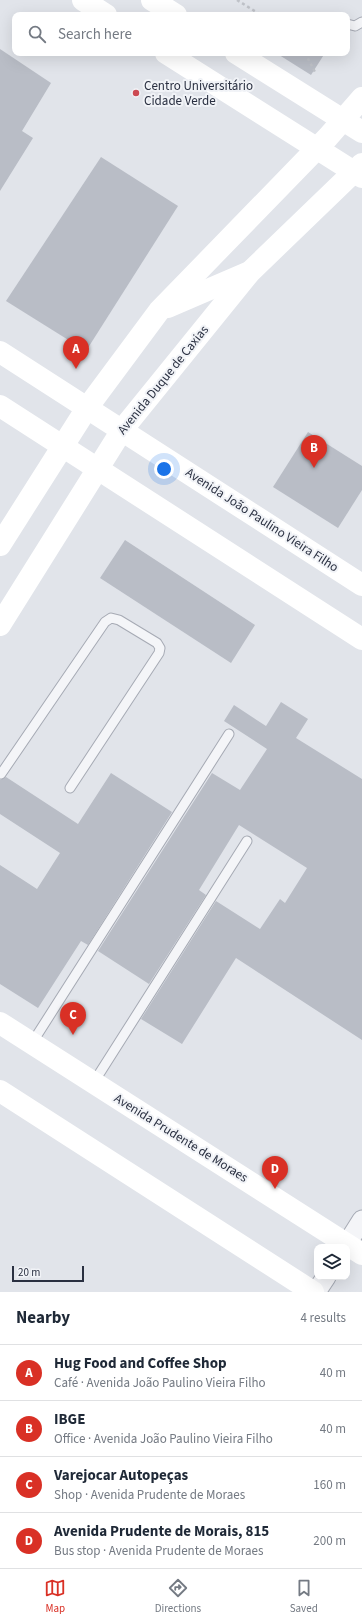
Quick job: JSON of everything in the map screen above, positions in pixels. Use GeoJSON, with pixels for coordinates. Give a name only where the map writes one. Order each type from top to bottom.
{"type":"FeatureCollection","features":[{"type":"Feature","properties":{"kind":"main road"},"geometry":{"type":"LineString","coordinates":[[83,0],[101,12]]}},
{"type":"Feature","properties":{"kind":"main road"},"geometry":{"type":"LineString","coordinates":[[152,0],[171,12]]}},
{"type":"Feature","properties":{"kind":"main road"},"geometry":{"type":"LineString","coordinates":[[171,56],[316,148],[359,171]]}},
{"type":"Feature","properties":{"kind":"main road"},"geometry":{"type":"LineString","coordinates":[[241,56],[362,132]]}},
{"type":"Feature","properties":{"kind":"main road"},"geometry":{"type":"LineString","coordinates":[[0,545],[87,408],[159,311],[344,120],[362,98]]}},
{"type":"Feature","properties":{"kind":"main road","name":"Avenida Duque de Caxias"},"geometry":{"type":"LineString","coordinates":[[0,625],[122,430],[250,272],[359,171]]}},
{"type":"Feature","properties":{"kind":"main road"},"geometry":{"type":"LineString","coordinates":[[159,311],[250,272]]}},
{"type":"Feature","properties":{"kind":"main road","name":"Avenida João Paulino Vieira Filho"},"geometry":{"type":"LineString","coordinates":[[0,352],[362,585]]}},
{"type":"Feature","properties":{"kind":"main road"},"geometry":{"type":"LineString","coordinates":[[0,406],[362,639]]}},
{"type":"Feature","properties":{"kind":"main road","name":"Avenida Prudente de Moraes"},"geometry":{"type":"LineString","coordinates":[[0,1023],[94,1082],[351,1249]]}},
{"type":"Feature","properties":{"kind":"main road"},"geometry":{"type":"LineString","coordinates":[[0,1091],[315,1292]]}},
{"type":"Feature","properties":{"kind":"street"},"geometry":{"type":"LineString","coordinates":[[351,1249],[362,1220]]}},
{"type":"Feature","properties":{"kind":"street"},"geometry":{"type":"LineString","coordinates":[[315,1292],[324,1280]]}},
{"type":"Feature","properties":{"kind":"lane"},"geometry":{"type":"LineString","coordinates":[[350,25],[355,26],[362,22]]}},
{"type":"Feature","properties":{"kind":"lane"},"geometry":{"type":"LineString","coordinates":[[1,774],[106,622],[111,618],[119,620],[157,643],[160,648],[159,653],[70,788]]}},
{"type":"Feature","properties":{"kind":"lane"},"geometry":{"type":"LineString","coordinates":[[32,1043],[229,734]]}},
{"type":"Feature","properties":{"kind":"lane"},"geometry":{"type":"LineString","coordinates":[[94,1082],[247,841]]}},
{"type":"Feature","properties":{"kind":"path"},"geometry":{"type":"LineString","coordinates":[[237,0],[256,12]]}},
{"type":"Feature","properties":{"kind":"building"},"geometry":{"type":"Polygon","coordinates":[[[0,49],[51,83],[22,131],[33,138],[0,191],[0,49]]]}},
{"type":"Feature","properties":{"kind":"building"},"geometry":{"type":"Polygon","coordinates":[[[281,56],[323,56],[311,75],[281,56]]]}},
{"type":"Feature","properties":{"kind":"building"},"geometry":{"type":"Polygon","coordinates":[[[101,157],[178,206],[86,351],[6,301],[101,157]]]}},
{"type":"Feature","properties":{"kind":"building"},"geometry":{"type":"Polygon","coordinates":[[[308,432],[362,466],[362,490],[338,528],[273,487],[308,432]]]}},
{"type":"Feature","properties":{"kind":"building"},"geometry":{"type":"Polygon","coordinates":[[[125,540],[255,625],[231,663],[100,578],[125,540]]]}},
{"type":"Feature","properties":{"kind":"building"},"geometry":{"type":"Polygon","coordinates":[[[281,702],[308,719],[296,738],[362,779],[362,1040],[236,958],[182,1044],[141,1019],[216,901],[260,929],[280,899],[285,903],[307,868],[239,825],[199,890],[206,895],[149,984],[98,951],[212,773],[240,790],[267,749],[224,721],[234,705],[266,726],[281,702]]]}},
{"type":"Feature","properties":{"kind":"building"},"geometry":{"type":"Polygon","coordinates":[[[111,773],[172,812],[88,945],[81,941],[38,1008],[0,984],[0,865],[37,889],[60,853],[0,814],[0,780],[6,777],[78,824],[111,773]]]}},
{"type":"Feature","properties":{"kind":"place","name":"Centro Universitário Cidade Verde"},"geometry":{"type":"Point","coordinates":[136,93]}},
{"type":"Feature","properties":{"kind":"place","name":"Hug Food and Coffee Shop"},"geometry":{"type":"Point","coordinates":[76,369]}},
{"type":"Feature","properties":{"kind":"place","name":"IBGE"},"geometry":{"type":"Point","coordinates":[314,468]}},
{"type":"Feature","properties":{"kind":"place","name":"Varejocar Autopeças"},"geometry":{"type":"Point","coordinates":[73,1035]}},
{"type":"Feature","properties":{"kind":"place","name":"Avenida Prudente de Morais, 815"},"geometry":{"type":"Point","coordinates":[275,1189]}}]}
